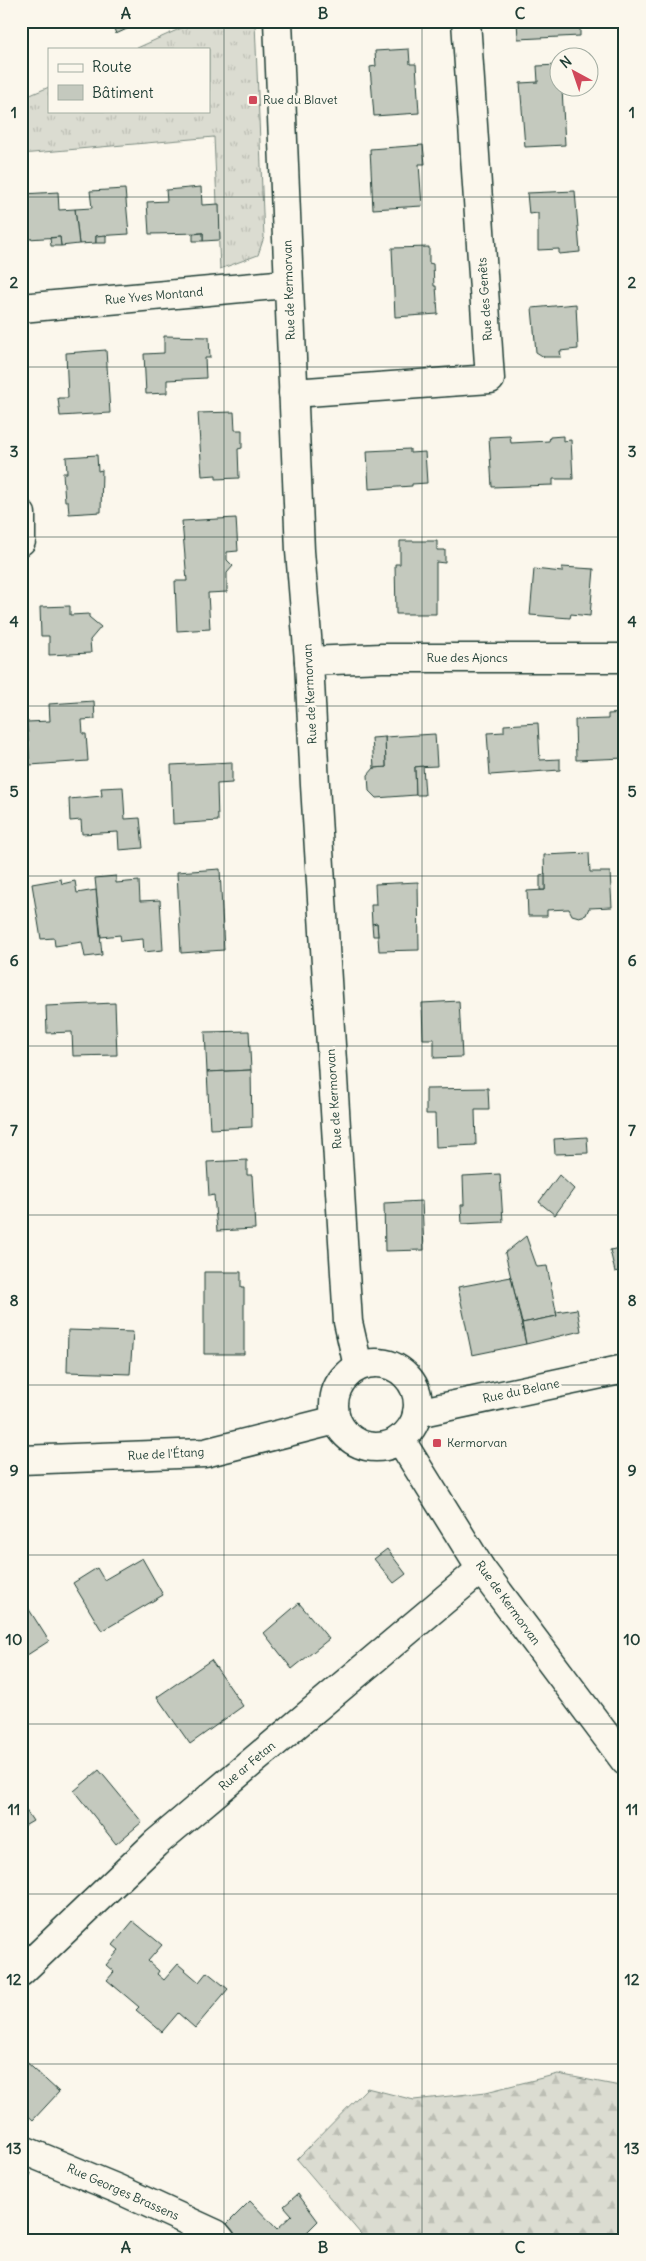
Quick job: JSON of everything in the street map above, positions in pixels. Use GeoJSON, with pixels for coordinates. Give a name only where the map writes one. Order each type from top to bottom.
{"type":"FeatureCollection","features":[{"type":"Feature","properties":{"kind":"street","name":"Rue de Kermorvan"},"geometry":{"type":"LineString","coordinates":[[278,21],[300,551],[310,661],[315,785],[348,1322],[358,1366]]}},
{"type":"Feature","properties":{"kind":"street","name":"Rue des Genêts"},"geometry":{"type":"LineString","coordinates":[[293,393],[490,379],[466,21]]}},
{"type":"Feature","properties":{"kind":"street","name":"Rue Yves Montand"},"geometry":{"type":"LineString","coordinates":[[21,308],[288,284]]}},
{"type":"Feature","properties":{"kind":"street"},"geometry":{"type":"LineString","coordinates":[[21,514],[21,541]]}},
{"type":"Feature","properties":{"kind":"street","name":"Rue des Ajoncs"},"geometry":{"type":"LineString","coordinates":[[310,661],[382,658],[625,658]]}},
{"type":"Feature","properties":{"kind":"street"},"geometry":{"type":"LineString","coordinates":[[384,1363],[396,1368],[406,1376],[414,1387],[417,1413],[411,1428],[400,1439],[386,1446],[371,1446],[356,1442],[344,1433],[336,1420],[334,1405],[336,1389],[346,1375],[358,1366],[384,1363]]}},
{"type":"Feature","properties":{"kind":"street","name":"Rue du Belane"},"geometry":{"type":"LineString","coordinates":[[417,1413],[625,1369]]}},
{"type":"Feature","properties":{"kind":"street","name":"Rue de l'Étang"},"geometry":{"type":"LineString","coordinates":[[21,1460],[205,1453],[336,1420]]}},
{"type":"Feature","properties":{"kind":"street","name":"Rue de Kermorvan"},"geometry":{"type":"LineString","coordinates":[[400,1439],[481,1569],[625,1761]]}},
{"type":"Feature","properties":{"kind":"street","name":"Rue ar Fetan"},"geometry":{"type":"LineString","coordinates":[[21,1972],[156,1843],[481,1569]]}},
{"type":"Feature","properties":{"kind":"street","name":"Rue Georges Brassens"},"geometry":{"type":"LineString","coordinates":[[21,2149],[118,2189],[216,2234],[221,2240]]}},
{"type":"Feature","properties":{"kind":"green space"},"geometry":{"type":"Polygon","coordinates":[[[197,21],[255,23],[264,237],[258,255],[220,269],[214,137],[21,154],[21,99],[48,87],[48,112],[210,112],[210,48],[137,48],[197,21]]]}},
{"type":"Feature","properties":{"kind":"green space"},"geometry":{"type":"Polygon","coordinates":[[[558,2074],[625,2087],[625,2240],[366,2240],[297,2159],[367,2088],[414,2100],[486,2092],[558,2074]]]}},
{"type":"Feature","properties":{"kind":"building"},"geometry":{"type":"Polygon","coordinates":[[[111,21],[144,21],[116,34],[111,21]]]}},
{"type":"Feature","properties":{"kind":"building"},"geometry":{"type":"Polygon","coordinates":[[[517,21],[580,21],[580,36],[518,39],[517,21]]]}},
{"type":"Feature","properties":{"kind":"building"},"geometry":{"type":"Polygon","coordinates":[[[409,49],[410,64],[416,64],[419,113],[374,116],[370,67],[376,66],[375,51],[409,49]]]}},
{"type":"Feature","properties":{"kind":"building"},"geometry":{"type":"Polygon","coordinates":[[[548,65],[548,98],[563,98],[565,145],[525,147],[520,83],[538,82],[537,66],[548,65]]]}},
{"type":"Feature","properties":{"kind":"building"},"geometry":{"type":"Polygon","coordinates":[[[423,145],[425,164],[419,164],[422,206],[373,209],[370,149],[423,145]]]}},
{"type":"Feature","properties":{"kind":"building"},"geometry":{"type":"Polygon","coordinates":[[[201,187],[202,205],[219,204],[220,240],[203,241],[203,233],[149,234],[147,202],[167,201],[166,190],[201,187]]]}},
{"type":"Feature","properties":{"kind":"building"},"geometry":{"type":"Polygon","coordinates":[[[125,189],[129,234],[96,236],[96,243],[79,244],[75,209],[92,208],[90,191],[125,189]]]}},
{"type":"Feature","properties":{"kind":"building"},"geometry":{"type":"Polygon","coordinates":[[[575,191],[580,252],[559,254],[559,249],[538,250],[538,213],[529,214],[527,193],[575,191]]]}},
{"type":"Feature","properties":{"kind":"building"},"geometry":{"type":"Polygon","coordinates":[[[58,192],[59,210],[75,209],[79,244],[61,246],[60,237],[28,239],[23,194],[58,192]]]}},
{"type":"Feature","properties":{"kind":"building"},"geometry":{"type":"Polygon","coordinates":[[[203,233],[203,241],[193,241],[193,234],[203,233]]]}},
{"type":"Feature","properties":{"kind":"building"},"geometry":{"type":"Polygon","coordinates":[[[106,235],[106,243],[96,243],[96,236],[106,235]]]}},
{"type":"Feature","properties":{"kind":"building"},"geometry":{"type":"Polygon","coordinates":[[[60,237],[61,246],[51,246],[50,238],[60,237]]]}},
{"type":"Feature","properties":{"kind":"building"},"geometry":{"type":"Polygon","coordinates":[[[429,247],[429,263],[433,264],[438,314],[395,317],[392,248],[429,247]]]}},
{"type":"Feature","properties":{"kind":"building"},"geometry":{"type":"Polygon","coordinates":[[[576,304],[578,349],[560,351],[561,357],[544,357],[536,352],[532,308],[576,304]]]}},
{"type":"Feature","properties":{"kind":"building"},"geometry":{"type":"Polygon","coordinates":[[[164,336],[209,337],[210,358],[205,358],[206,378],[167,380],[167,393],[146,394],[144,354],[164,353],[164,336]]]}},
{"type":"Feature","properties":{"kind":"building"},"geometry":{"type":"Polygon","coordinates":[[[106,350],[110,413],[60,416],[58,398],[68,398],[66,353],[106,350]]]}},
{"type":"Feature","properties":{"kind":"building"},"geometry":{"type":"Polygon","coordinates":[[[234,412],[235,430],[242,430],[242,448],[238,449],[239,478],[216,479],[216,475],[202,476],[198,413],[234,412]]]}},
{"type":"Feature","properties":{"kind":"building"},"geometry":{"type":"Polygon","coordinates":[[[510,436],[511,443],[549,441],[550,437],[563,436],[563,441],[571,440],[573,479],[553,479],[553,485],[492,487],[489,437],[510,436]]]}},
{"type":"Feature","properties":{"kind":"building"},"geometry":{"type":"Polygon","coordinates":[[[410,449],[410,453],[425,452],[427,483],[369,489],[367,451],[410,449]]]}},
{"type":"Feature","properties":{"kind":"building"},"geometry":{"type":"Polygon","coordinates":[[[97,455],[98,471],[102,470],[101,512],[69,514],[68,501],[65,501],[63,473],[67,473],[66,457],[97,455]]]}},
{"type":"Feature","properties":{"kind":"building"},"geometry":{"type":"Polygon","coordinates":[[[236,518],[238,551],[227,552],[227,560],[233,566],[227,573],[227,592],[208,593],[210,629],[177,631],[175,581],[187,581],[182,521],[236,518]]]}},
{"type":"Feature","properties":{"kind":"building"},"geometry":{"type":"Polygon","coordinates":[[[620,540],[625,540],[625,603],[624,603],[620,540]]]}},
{"type":"Feature","properties":{"kind":"building"},"geometry":{"type":"Polygon","coordinates":[[[400,541],[437,541],[437,550],[445,550],[445,563],[436,562],[436,614],[396,614],[395,564],[400,564],[400,541]]]}},
{"type":"Feature","properties":{"kind":"building"},"geometry":{"type":"Polygon","coordinates":[[[562,567],[594,569],[590,616],[571,614],[570,618],[530,615],[534,569],[562,572],[562,567]]]}},
{"type":"Feature","properties":{"kind":"building"},"geometry":{"type":"Polygon","coordinates":[[[70,606],[70,615],[89,614],[89,617],[101,627],[90,640],[91,653],[49,655],[49,636],[41,636],[40,607],[70,606]]]}},
{"type":"Feature","properties":{"kind":"building"},"geometry":{"type":"Polygon","coordinates":[[[94,701],[95,719],[82,720],[83,734],[86,734],[88,761],[30,765],[27,722],[50,721],[49,704],[94,701]]]}},
{"type":"Feature","properties":{"kind":"building"},"geometry":{"type":"Polygon","coordinates":[[[625,713],[625,758],[576,760],[575,720],[608,719],[608,714],[625,713]]]}},
{"type":"Feature","properties":{"kind":"building"},"geometry":{"type":"Polygon","coordinates":[[[538,723],[540,760],[560,759],[560,770],[490,775],[487,733],[504,732],[504,725],[538,723]]]}},
{"type":"Feature","properties":{"kind":"building"},"geometry":{"type":"Polygon","coordinates":[[[435,734],[437,766],[415,767],[416,795],[376,798],[369,791],[368,775],[374,768],[386,767],[385,737],[435,734]]]}},
{"type":"Feature","properties":{"kind":"building"},"geometry":{"type":"Polygon","coordinates":[[[385,737],[386,767],[374,768],[372,738],[385,737]]]}},
{"type":"Feature","properties":{"kind":"building"},"geometry":{"type":"Polygon","coordinates":[[[232,762],[232,783],[217,784],[218,821],[173,824],[171,765],[232,762]]]}},
{"type":"Feature","properties":{"kind":"building"},"geometry":{"type":"Polygon","coordinates":[[[423,766],[425,795],[416,795],[415,767],[423,766]]]}},
{"type":"Feature","properties":{"kind":"building"},"geometry":{"type":"Polygon","coordinates":[[[123,787],[125,819],[140,818],[143,848],[119,850],[118,832],[82,834],[81,820],[70,821],[69,799],[102,796],[101,788],[123,787]]]}},
{"type":"Feature","properties":{"kind":"building"},"geometry":{"type":"Polygon","coordinates":[[[589,853],[590,872],[610,872],[612,907],[589,908],[586,915],[579,917],[572,915],[569,909],[547,910],[547,916],[528,916],[527,891],[545,890],[544,855],[589,853]]]}},
{"type":"Feature","properties":{"kind":"building"},"geometry":{"type":"Polygon","coordinates":[[[220,869],[224,950],[181,953],[177,872],[220,869]]]}},
{"type":"Feature","properties":{"kind":"building"},"geometry":{"type":"Polygon","coordinates":[[[545,874],[545,890],[540,890],[540,875],[545,874]]]}},
{"type":"Feature","properties":{"kind":"building"},"geometry":{"type":"Polygon","coordinates":[[[116,876],[116,883],[139,881],[140,901],[160,900],[163,950],[144,952],[143,939],[121,941],[120,935],[101,937],[95,878],[116,876]]]}},
{"type":"Feature","properties":{"kind":"building"},"geometry":{"type":"Polygon","coordinates":[[[61,879],[62,884],[75,881],[77,893],[96,890],[102,955],[85,957],[82,942],[55,946],[54,938],[41,939],[32,884],[61,879]]]}},
{"type":"Feature","properties":{"kind":"building"},"geometry":{"type":"Polygon","coordinates":[[[418,882],[419,950],[379,951],[377,923],[372,924],[371,905],[376,905],[375,884],[418,882]]]}},
{"type":"Feature","properties":{"kind":"building"},"geometry":{"type":"Polygon","coordinates":[[[377,923],[378,936],[373,936],[372,924],[377,923]]]}},
{"type":"Feature","properties":{"kind":"building"},"geometry":{"type":"Polygon","coordinates":[[[459,1001],[462,1057],[434,1058],[434,1039],[423,1039],[422,1003],[459,1001]]]}},
{"type":"Feature","properties":{"kind":"building"},"geometry":{"type":"Polygon","coordinates":[[[115,1003],[117,1055],[73,1056],[72,1032],[47,1033],[46,1006],[115,1003]]]}},
{"type":"Feature","properties":{"kind":"building"},"geometry":{"type":"Polygon","coordinates":[[[249,1031],[251,1070],[207,1072],[205,1032],[249,1031]]]}},
{"type":"Feature","properties":{"kind":"building"},"geometry":{"type":"Polygon","coordinates":[[[251,1070],[252,1127],[210,1129],[207,1072],[251,1070]]]}},
{"type":"Feature","properties":{"kind":"building"},"geometry":{"type":"Polygon","coordinates":[[[488,1088],[489,1110],[475,1110],[476,1145],[436,1147],[435,1114],[426,1114],[426,1089],[488,1088]]]}},
{"type":"Feature","properties":{"kind":"building"},"geometry":{"type":"Polygon","coordinates":[[[587,1137],[588,1153],[555,1154],[554,1139],[587,1137]]]}},
{"type":"Feature","properties":{"kind":"building"},"geometry":{"type":"Polygon","coordinates":[[[247,1160],[247,1175],[252,1175],[255,1229],[217,1231],[214,1195],[209,1196],[207,1162],[247,1160]]]}},
{"type":"Feature","properties":{"kind":"building"},"geometry":{"type":"Polygon","coordinates":[[[500,1174],[503,1222],[462,1224],[461,1205],[464,1205],[463,1176],[500,1174]]]}},
{"type":"Feature","properties":{"kind":"building"},"geometry":{"type":"Polygon","coordinates":[[[559,1175],[574,1189],[555,1215],[539,1202],[559,1175]]]}},
{"type":"Feature","properties":{"kind":"building"},"geometry":{"type":"Polygon","coordinates":[[[422,1201],[424,1250],[385,1251],[384,1203],[422,1201]]]}},
{"type":"Feature","properties":{"kind":"building"},"geometry":{"type":"Polygon","coordinates":[[[526,1236],[537,1267],[547,1266],[557,1316],[522,1323],[505,1253],[526,1236]]]}},
{"type":"Feature","properties":{"kind":"building"},"geometry":{"type":"Polygon","coordinates":[[[625,1247],[625,1286],[621,1270],[615,1272],[610,1250],[625,1247]]]}},
{"type":"Feature","properties":{"kind":"building"},"geometry":{"type":"Polygon","coordinates":[[[204,1272],[241,1272],[241,1287],[244,1287],[244,1354],[204,1354],[204,1272]]]}},
{"type":"Feature","properties":{"kind":"building"},"geometry":{"type":"Polygon","coordinates":[[[511,1277],[526,1344],[472,1355],[458,1287],[511,1277]]]}},
{"type":"Feature","properties":{"kind":"building"},"geometry":{"type":"Polygon","coordinates":[[[577,1309],[581,1331],[526,1344],[522,1323],[557,1316],[556,1312],[577,1309]]]}},
{"type":"Feature","properties":{"kind":"building"},"geometry":{"type":"Polygon","coordinates":[[[68,1330],[133,1332],[130,1374],[67,1372],[68,1330]]]}},
{"type":"Feature","properties":{"kind":"building"},"geometry":{"type":"Polygon","coordinates":[[[387,1549],[406,1574],[394,1583],[374,1559],[387,1549]]]}},
{"type":"Feature","properties":{"kind":"building"},"geometry":{"type":"Polygon","coordinates":[[[142,1558],[163,1595],[102,1631],[73,1583],[97,1568],[104,1580],[142,1558]]]}},
{"type":"Feature","properties":{"kind":"building"},"geometry":{"type":"Polygon","coordinates":[[[23,1600],[49,1641],[21,1659],[21,1602],[23,1600]]]}},
{"type":"Feature","properties":{"kind":"building"},"geometry":{"type":"Polygon","coordinates":[[[299,1603],[329,1639],[292,1669],[264,1633],[299,1603]]]}},
{"type":"Feature","properties":{"kind":"building"},"geometry":{"type":"Polygon","coordinates":[[[211,1660],[243,1706],[190,1744],[157,1697],[211,1660]]]}},
{"type":"Feature","properties":{"kind":"building"},"geometry":{"type":"Polygon","coordinates":[[[99,1770],[142,1822],[116,1844],[74,1791],[99,1770]]]}},
{"type":"Feature","properties":{"kind":"building"},"geometry":{"type":"Polygon","coordinates":[[[21,1803],[33,1821],[21,1828],[21,1803]]]}},
{"type":"Feature","properties":{"kind":"building"},"geometry":{"type":"Polygon","coordinates":[[[133,1921],[162,1945],[148,1961],[159,1971],[157,1974],[164,1980],[178,1964],[199,1982],[207,1972],[228,1989],[195,2028],[178,2013],[162,2032],[136,2010],[139,2007],[107,1980],[114,1972],[106,1965],[119,1950],[113,1945],[133,1921]]]}},
{"type":"Feature","properties":{"kind":"building"},"geometry":{"type":"Polygon","coordinates":[[[21,2057],[59,2092],[33,2120],[21,2109],[21,2057]]]}},
{"type":"Feature","properties":{"kind":"building"},"geometry":{"type":"Polygon","coordinates":[[[21,2170],[31,2173],[21,2201],[21,2170]]]}},
{"type":"Feature","properties":{"kind":"building"},"geometry":{"type":"Polygon","coordinates":[[[298,2194],[318,2221],[299,2240],[239,2240],[226,2225],[250,2201],[277,2229],[292,2215],[284,2206],[298,2194]]]}},
{"type":"Feature","properties":{"kind":"place","name":"Rue du Blavet"},"geometry":{"type":"Point","coordinates":[253,100]}},
{"type":"Feature","properties":{"kind":"place","name":"Kermorvan"},"geometry":{"type":"Point","coordinates":[437,1443]}}]}
